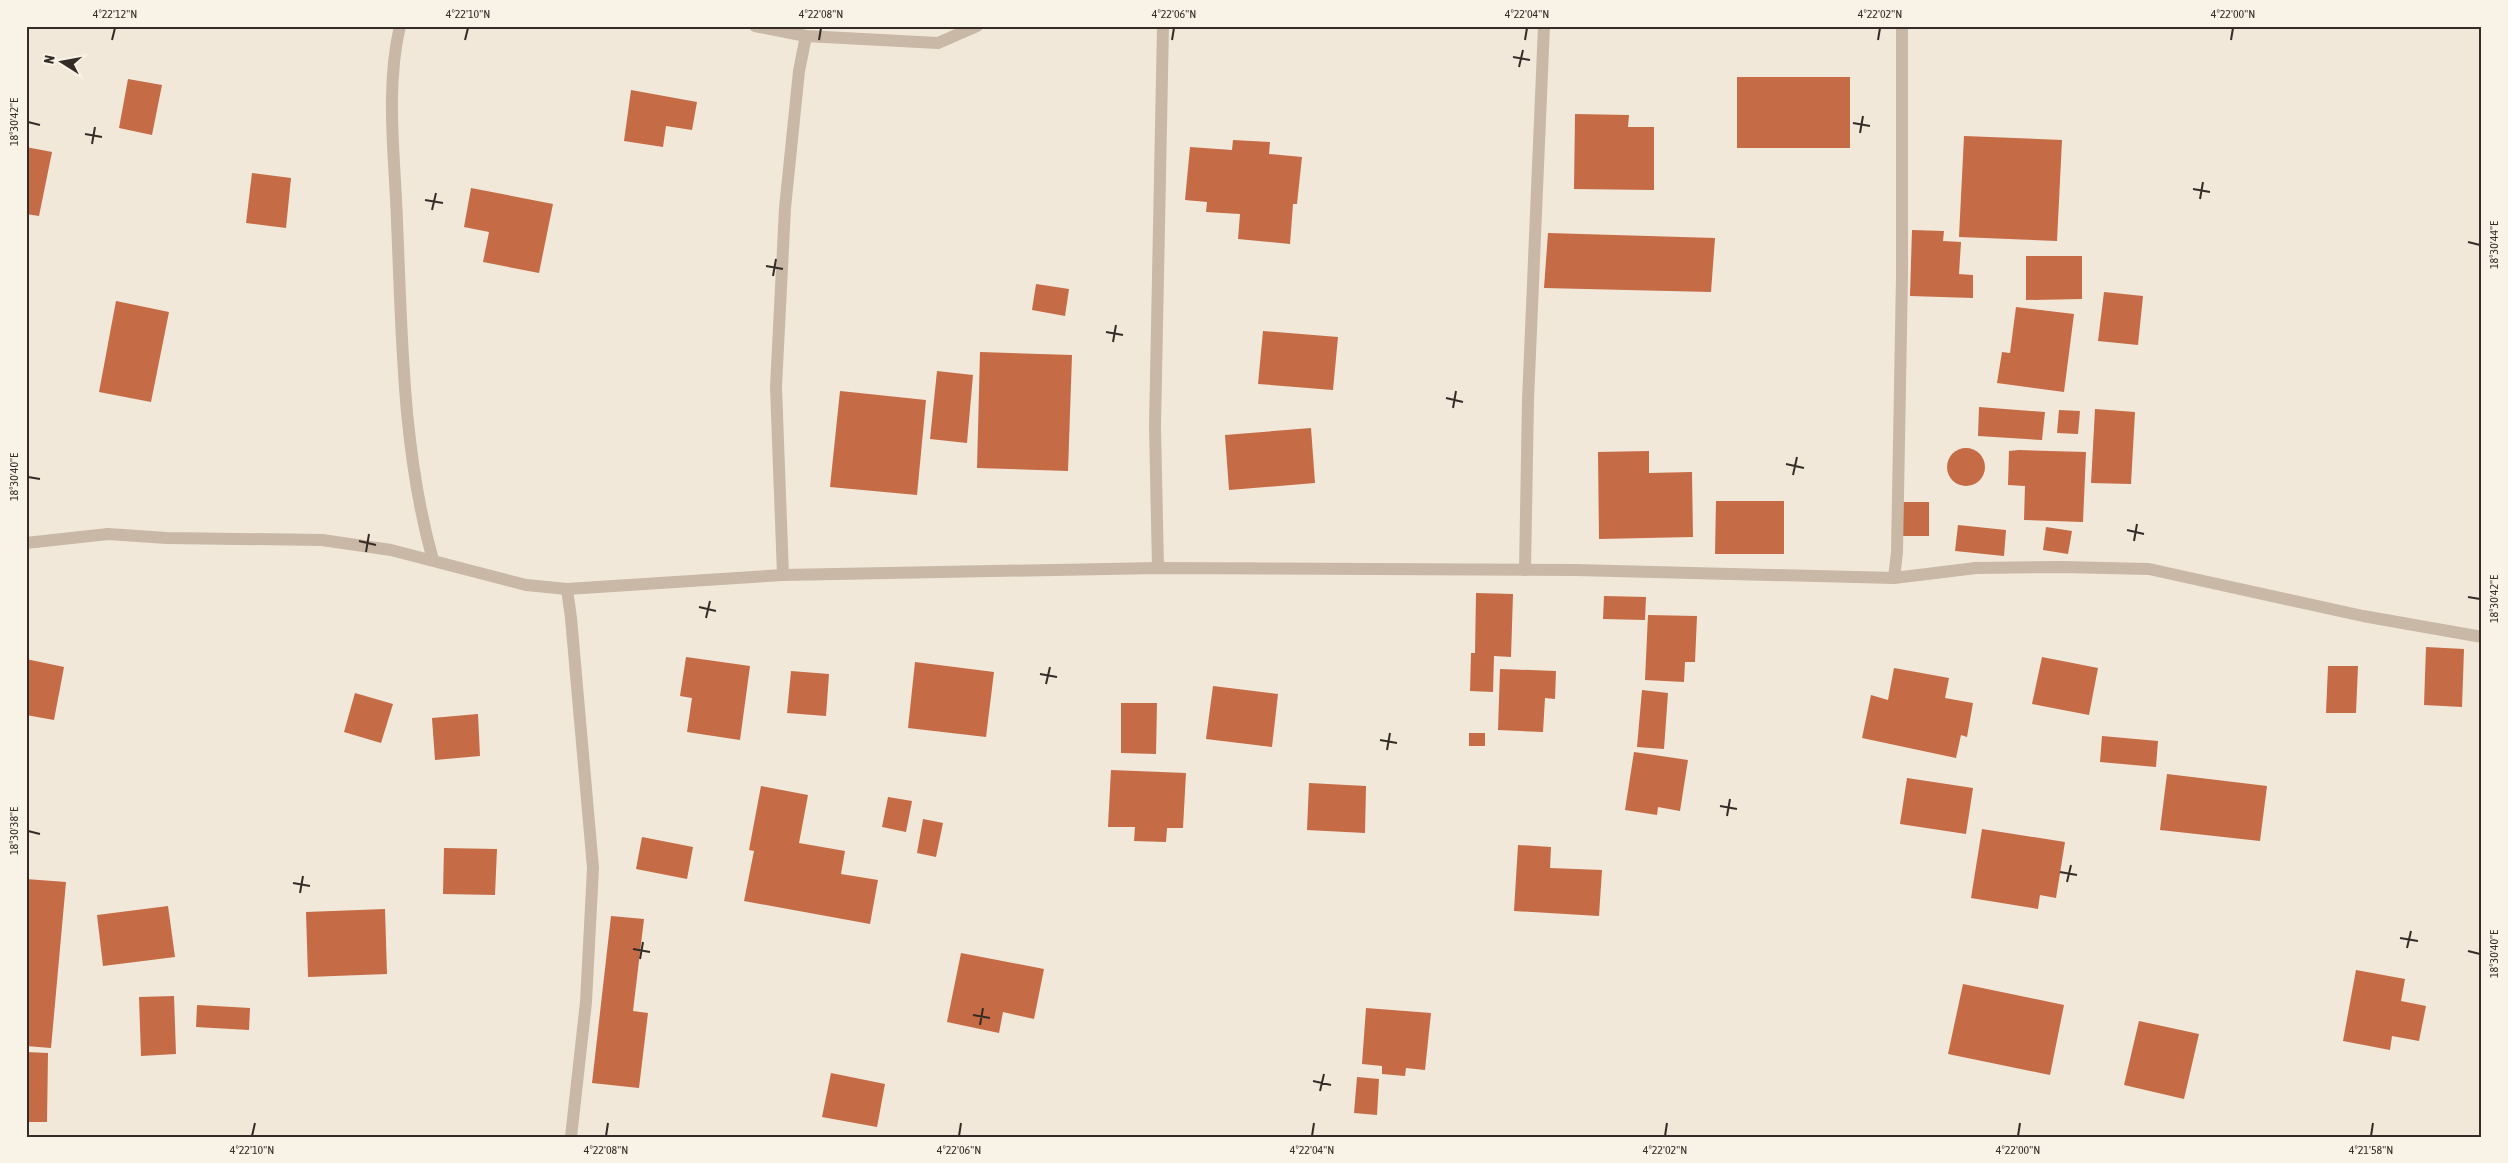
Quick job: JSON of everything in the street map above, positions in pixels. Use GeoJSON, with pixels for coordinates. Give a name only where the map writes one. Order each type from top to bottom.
{"type":"FeatureCollection","features":[{"type":"Feature","properties":{"kind":"street"},"geometry":{"type":"LineString","coordinates":[[400,26],[392,107],[402,368],[423,526],[433,560]]}},
{"type":"Feature","properties":{"kind":"street"},"geometry":{"type":"LineString","coordinates":[[755,26],[806,36],[938,43],[977,26]]}},
{"type":"Feature","properties":{"kind":"street"},"geometry":{"type":"LineString","coordinates":[[1158,568],[1155,426],[1163,26]]}},
{"type":"Feature","properties":{"kind":"street"},"geometry":{"type":"LineString","coordinates":[[1525,570],[1528,400],[1544,26]]}},
{"type":"Feature","properties":{"kind":"street"},"geometry":{"type":"LineString","coordinates":[[1894,578],[1902,275],[1902,26]]}},
{"type":"Feature","properties":{"kind":"street"},"geometry":{"type":"LineString","coordinates":[[783,575],[776,387],[784,208],[799,71],[806,36]]}},
{"type":"Feature","properties":{"kind":"street"},"geometry":{"type":"LineString","coordinates":[[26,543],[108,534],[167,538],[322,540],[391,550],[526,585],[567,589],[783,575],[1158,568],[1525,570],[1894,578],[1976,568],[2149,569],[2363,616],[2482,637]]}},
{"type":"Feature","properties":{"kind":"street"},"geometry":{"type":"LineString","coordinates":[[567,589],[593,868],[586,1002],[571,1137]]}},
{"type":"Feature","properties":{"kind":"building"},"geometry":{"type":"Polygon","coordinates":[[[1737,77],[1850,77],[1850,148],[1737,148],[1737,77]]]}},
{"type":"Feature","properties":{"kind":"building"},"geometry":{"type":"Polygon","coordinates":[[[128,79],[162,85],[152,135],[119,128],[128,79]]]}},
{"type":"Feature","properties":{"kind":"building"},"geometry":{"type":"Polygon","coordinates":[[[631,90],[697,102],[692,130],[666,126],[663,147],[624,141],[631,90]]]}},
{"type":"Feature","properties":{"kind":"building"},"geometry":{"type":"Polygon","coordinates":[[[1575,114],[1629,115],[1628,127],[1654,127],[1654,190],[1574,189],[1575,114]]]}},
{"type":"Feature","properties":{"kind":"building"},"geometry":{"type":"Polygon","coordinates":[[[1964,136],[2062,140],[2057,241],[1959,237],[1964,136]]]}},
{"type":"Feature","properties":{"kind":"building"},"geometry":{"type":"Polygon","coordinates":[[[1233,140],[1270,142],[1269,154],[1302,157],[1297,204],[1293,204],[1290,244],[1238,239],[1240,214],[1206,212],[1207,202],[1185,200],[1190,147],[1232,150],[1233,140]]]}},
{"type":"Feature","properties":{"kind":"building"},"geometry":{"type":"Polygon","coordinates":[[[26,147],[52,152],[39,216],[26,214],[26,147]]]}},
{"type":"Feature","properties":{"kind":"building"},"geometry":{"type":"Polygon","coordinates":[[[252,173],[291,178],[286,228],[246,223],[252,173]]]}},
{"type":"Feature","properties":{"kind":"building"},"geometry":{"type":"Polygon","coordinates":[[[471,188],[553,204],[539,273],[483,262],[489,232],[464,227],[471,188]]]}},
{"type":"Feature","properties":{"kind":"building"},"geometry":{"type":"Polygon","coordinates":[[[1912,230],[1944,231],[1943,241],[1961,242],[1959,274],[1973,275],[1973,298],[1910,296],[1912,230]]]}},
{"type":"Feature","properties":{"kind":"building"},"geometry":{"type":"Polygon","coordinates":[[[1548,233],[1715,238],[1711,292],[1544,288],[1548,233]]]}},
{"type":"Feature","properties":{"kind":"building"},"geometry":{"type":"Polygon","coordinates":[[[2026,256],[2082,256],[2082,299],[2026,300],[2026,256]]]}},
{"type":"Feature","properties":{"kind":"building"},"geometry":{"type":"Polygon","coordinates":[[[1036,284],[1069,289],[1065,316],[1032,310],[1036,284]]]}},
{"type":"Feature","properties":{"kind":"building"},"geometry":{"type":"Polygon","coordinates":[[[2104,292],[2143,296],[2138,345],[2098,341],[2104,292]]]}},
{"type":"Feature","properties":{"kind":"building"},"geometry":{"type":"Polygon","coordinates":[[[116,301],[169,312],[151,402],[99,392],[116,301]]]}},
{"type":"Feature","properties":{"kind":"building"},"geometry":{"type":"Polygon","coordinates":[[[2016,307],[2074,314],[2064,392],[1997,383],[2002,352],[2010,353],[2016,307]]]}},
{"type":"Feature","properties":{"kind":"building"},"geometry":{"type":"Polygon","coordinates":[[[1263,331],[1338,337],[1333,390],[1258,384],[1263,331]]]}},
{"type":"Feature","properties":{"kind":"building"},"geometry":{"type":"Polygon","coordinates":[[[980,352],[1072,355],[1068,471],[977,468],[980,352]]]}},
{"type":"Feature","properties":{"kind":"building"},"geometry":{"type":"Polygon","coordinates":[[[937,371],[973,375],[967,443],[930,439],[937,371]]]}},
{"type":"Feature","properties":{"kind":"building"},"geometry":{"type":"Polygon","coordinates":[[[840,391],[926,400],[917,495],[830,487],[840,391]]]}},
{"type":"Feature","properties":{"kind":"building"},"geometry":{"type":"Polygon","coordinates":[[[1979,407],[2045,412],[2042,440],[1978,436],[1979,407]]]}},
{"type":"Feature","properties":{"kind":"building"},"geometry":{"type":"Polygon","coordinates":[[[2095,409],[2135,412],[2131,484],[2091,483],[2095,409]]]}},
{"type":"Feature","properties":{"kind":"building"},"geometry":{"type":"Polygon","coordinates":[[[2059,410],[2080,411],[2078,434],[2057,433],[2059,410]]]}},
{"type":"Feature","properties":{"kind":"building"},"geometry":{"type":"Polygon","coordinates":[[[1311,428],[1315,483],[1229,490],[1225,435],[1311,428]]]}},
{"type":"Feature","properties":{"kind":"building"},"geometry":{"type":"Polygon","coordinates":[[[1966,448],[1979,454],[1985,467],[1979,480],[1966,486],[1953,480],[1947,467],[1953,454],[1966,448]]]}},
{"type":"Feature","properties":{"kind":"building"},"geometry":{"type":"Polygon","coordinates":[[[1649,451],[1649,473],[1692,472],[1693,537],[1599,539],[1598,452],[1649,451]]]}},
{"type":"Feature","properties":{"kind":"building"},"geometry":{"type":"Polygon","coordinates":[[[2009,451],[2086,452],[2083,522],[2024,520],[2025,486],[2008,485],[2009,451]]]}},
{"type":"Feature","properties":{"kind":"building"},"geometry":{"type":"Polygon","coordinates":[[[1716,501],[1784,501],[1784,554],[1715,554],[1716,501]]]}},
{"type":"Feature","properties":{"kind":"building"},"geometry":{"type":"Polygon","coordinates":[[[1899,502],[1929,502],[1929,536],[1898,536],[1899,502]]]}},
{"type":"Feature","properties":{"kind":"building"},"geometry":{"type":"Polygon","coordinates":[[[1958,525],[2006,530],[2004,556],[1955,551],[1958,525]]]}},
{"type":"Feature","properties":{"kind":"building"},"geometry":{"type":"Polygon","coordinates":[[[2046,527],[2072,531],[2068,554],[2043,550],[2046,527]]]}},
{"type":"Feature","properties":{"kind":"building"},"geometry":{"type":"Polygon","coordinates":[[[1476,593],[1513,594],[1511,657],[1494,656],[1493,692],[1470,691],[1471,653],[1475,653],[1476,593]]]}},
{"type":"Feature","properties":{"kind":"building"},"geometry":{"type":"Polygon","coordinates":[[[1604,596],[1646,597],[1645,620],[1603,619],[1604,596]]]}},
{"type":"Feature","properties":{"kind":"building"},"geometry":{"type":"Polygon","coordinates":[[[1648,615],[1697,616],[1695,662],[1685,662],[1684,682],[1645,680],[1648,615]]]}},
{"type":"Feature","properties":{"kind":"building"},"geometry":{"type":"Polygon","coordinates":[[[2426,647],[2464,649],[2462,707],[2424,705],[2426,647]]]}},
{"type":"Feature","properties":{"kind":"building"},"geometry":{"type":"Polygon","coordinates":[[[686,657],[750,666],[740,740],[687,732],[692,698],[680,696],[686,657]]]}},
{"type":"Feature","properties":{"kind":"building"},"geometry":{"type":"Polygon","coordinates":[[[2042,657],[2098,668],[2089,715],[2032,704],[2042,657]]]}},
{"type":"Feature","properties":{"kind":"building"},"geometry":{"type":"Polygon","coordinates":[[[26,659],[64,667],[54,720],[26,715],[26,659]]]}},
{"type":"Feature","properties":{"kind":"building"},"geometry":{"type":"Polygon","coordinates":[[[915,662],[994,672],[986,737],[908,728],[915,662]]]}},
{"type":"Feature","properties":{"kind":"building"},"geometry":{"type":"Polygon","coordinates":[[[2328,666],[2358,666],[2356,713],[2326,713],[2328,666]]]}},
{"type":"Feature","properties":{"kind":"building"},"geometry":{"type":"Polygon","coordinates":[[[1894,668],[1949,678],[1945,698],[1973,703],[1967,737],[1961,735],[1956,758],[1862,738],[1871,695],[1888,700],[1894,668]]]}},
{"type":"Feature","properties":{"kind":"building"},"geometry":{"type":"Polygon","coordinates":[[[1500,669],[1556,671],[1555,699],[1545,698],[1543,732],[1498,730],[1500,669]]]}},
{"type":"Feature","properties":{"kind":"building"},"geometry":{"type":"Polygon","coordinates":[[[791,671],[829,674],[826,716],[787,713],[791,671]]]}},
{"type":"Feature","properties":{"kind":"building"},"geometry":{"type":"Polygon","coordinates":[[[1213,686],[1278,694],[1272,747],[1206,739],[1213,686]]]}},
{"type":"Feature","properties":{"kind":"building"},"geometry":{"type":"Polygon","coordinates":[[[1642,690],[1668,693],[1664,749],[1637,747],[1642,690]]]}},
{"type":"Feature","properties":{"kind":"building"},"geometry":{"type":"Polygon","coordinates":[[[355,693],[393,704],[381,743],[344,732],[355,693]]]}},
{"type":"Feature","properties":{"kind":"building"},"geometry":{"type":"Polygon","coordinates":[[[1121,703],[1157,703],[1156,754],[1121,753],[1121,703]]]}},
{"type":"Feature","properties":{"kind":"building"},"geometry":{"type":"Polygon","coordinates":[[[478,714],[480,756],[435,760],[432,718],[478,714]]]}},
{"type":"Feature","properties":{"kind":"building"},"geometry":{"type":"Polygon","coordinates":[[[1469,733],[1485,733],[1485,746],[1469,746],[1469,733]]]}},
{"type":"Feature","properties":{"kind":"building"},"geometry":{"type":"Polygon","coordinates":[[[2102,736],[2158,741],[2156,767],[2100,762],[2102,736]]]}},
{"type":"Feature","properties":{"kind":"building"},"geometry":{"type":"Polygon","coordinates":[[[1634,752],[1688,760],[1680,811],[1658,807],[1657,815],[1625,810],[1634,752]]]}},
{"type":"Feature","properties":{"kind":"building"},"geometry":{"type":"Polygon","coordinates":[[[1111,770],[1186,773],[1183,828],[1167,828],[1166,842],[1134,841],[1135,827],[1108,827],[1111,770]]]}},
{"type":"Feature","properties":{"kind":"building"},"geometry":{"type":"Polygon","coordinates":[[[2167,774],[2267,786],[2260,841],[2160,830],[2167,774]]]}},
{"type":"Feature","properties":{"kind":"building"},"geometry":{"type":"Polygon","coordinates":[[[1907,778],[1973,788],[1966,834],[1900,824],[1907,778]]]}},
{"type":"Feature","properties":{"kind":"building"},"geometry":{"type":"Polygon","coordinates":[[[1309,783],[1366,786],[1365,833],[1307,830],[1309,783]]]}},
{"type":"Feature","properties":{"kind":"building"},"geometry":{"type":"Polygon","coordinates":[[[761,786],[808,795],[799,843],[845,851],[841,874],[878,880],[870,924],[744,901],[754,851],[749,850],[761,786]]]}},
{"type":"Feature","properties":{"kind":"building"},"geometry":{"type":"Polygon","coordinates":[[[888,797],[912,801],[906,832],[882,827],[888,797]]]}},
{"type":"Feature","properties":{"kind":"building"},"geometry":{"type":"Polygon","coordinates":[[[923,819],[943,823],[936,857],[917,853],[923,819]]]}},
{"type":"Feature","properties":{"kind":"building"},"geometry":{"type":"Polygon","coordinates":[[[1982,829],[2065,842],[2056,898],[2040,895],[2038,909],[1971,898],[1982,829]]]}},
{"type":"Feature","properties":{"kind":"building"},"geometry":{"type":"Polygon","coordinates":[[[642,837],[693,847],[687,879],[636,869],[642,837]]]}},
{"type":"Feature","properties":{"kind":"building"},"geometry":{"type":"Polygon","coordinates":[[[1518,845],[1551,847],[1550,868],[1602,870],[1599,916],[1514,911],[1518,845]]]}},
{"type":"Feature","properties":{"kind":"building"},"geometry":{"type":"Polygon","coordinates":[[[444,848],[497,849],[495,895],[443,894],[444,848]]]}},
{"type":"Feature","properties":{"kind":"building"},"geometry":{"type":"Polygon","coordinates":[[[26,879],[66,882],[51,1048],[26,1046],[26,879]]]}},
{"type":"Feature","properties":{"kind":"building"},"geometry":{"type":"Polygon","coordinates":[[[168,906],[175,957],[103,966],[97,915],[168,906]]]}},
{"type":"Feature","properties":{"kind":"building"},"geometry":{"type":"Polygon","coordinates":[[[385,909],[387,974],[308,977],[306,912],[385,909]]]}},
{"type":"Feature","properties":{"kind":"building"},"geometry":{"type":"Polygon","coordinates":[[[611,916],[644,919],[633,1011],[648,1013],[639,1088],[592,1083],[611,916]]]}},
{"type":"Feature","properties":{"kind":"building"},"geometry":{"type":"Polygon","coordinates":[[[961,953],[1044,969],[1034,1019],[1003,1012],[999,1033],[947,1022],[961,953]]]}},
{"type":"Feature","properties":{"kind":"building"},"geometry":{"type":"Polygon","coordinates":[[[2356,970],[2405,979],[2401,1001],[2426,1006],[2419,1041],[2392,1036],[2390,1050],[2343,1041],[2356,970]]]}},
{"type":"Feature","properties":{"kind":"building"},"geometry":{"type":"Polygon","coordinates":[[[1963,984],[2064,1005],[2050,1075],[1948,1054],[1963,984]]]}},
{"type":"Feature","properties":{"kind":"building"},"geometry":{"type":"Polygon","coordinates":[[[174,996],[176,1054],[141,1056],[139,997],[174,996]]]}},
{"type":"Feature","properties":{"kind":"building"},"geometry":{"type":"Polygon","coordinates":[[[197,1005],[250,1008],[249,1030],[196,1027],[197,1005]]]}},
{"type":"Feature","properties":{"kind":"building"},"geometry":{"type":"Polygon","coordinates":[[[1366,1008],[1431,1013],[1425,1070],[1406,1068],[1405,1076],[1382,1074],[1382,1066],[1362,1064],[1366,1008]]]}},
{"type":"Feature","properties":{"kind":"building"},"geometry":{"type":"Polygon","coordinates":[[[2139,1021],[2199,1034],[2184,1099],[2124,1085],[2139,1021]]]}},
{"type":"Feature","properties":{"kind":"building"},"geometry":{"type":"Polygon","coordinates":[[[26,1052],[48,1053],[47,1122],[26,1122],[26,1052]]]}},
{"type":"Feature","properties":{"kind":"building"},"geometry":{"type":"Polygon","coordinates":[[[831,1073],[885,1084],[877,1127],[822,1117],[831,1073]]]}},
{"type":"Feature","properties":{"kind":"building"},"geometry":{"type":"Polygon","coordinates":[[[1357,1077],[1379,1079],[1377,1115],[1354,1113],[1357,1077]]]}}]}
